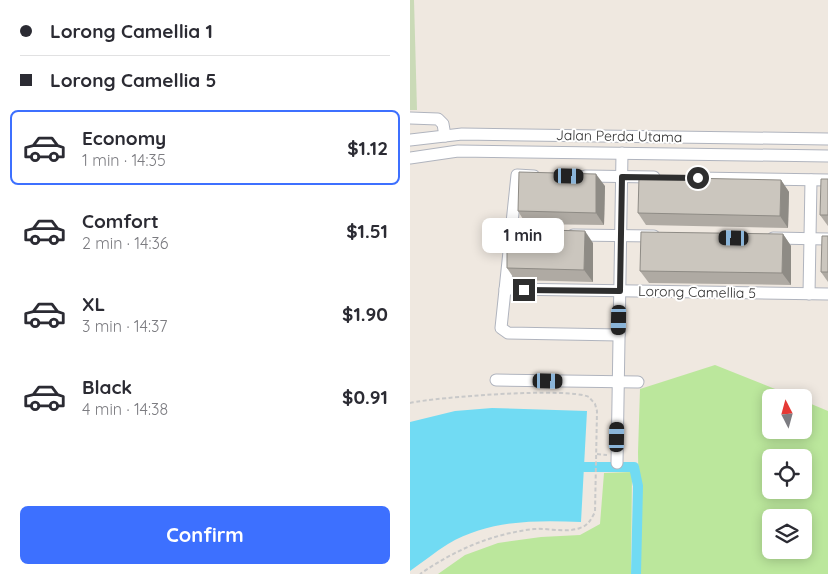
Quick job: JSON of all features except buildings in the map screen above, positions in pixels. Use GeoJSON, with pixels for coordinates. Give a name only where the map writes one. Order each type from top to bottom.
{"type":"FeatureCollection","features":[{"type":"Feature","properties":{"kind":"street"},"geometry":{"type":"LineString","coordinates":[[410,118],[438,118],[443,124],[445,136]]}},
{"type":"Feature","properties":{"kind":"street","name":"Jalan Perda Utama"},"geometry":{"type":"LineString","coordinates":[[410,140],[462,134],[828,138]]}},
{"type":"Feature","properties":{"kind":"street","name":"Jalan Perda Utama"},"geometry":{"type":"LineString","coordinates":[[410,158],[458,151],[828,156]]}},
{"type":"Feature","properties":{"kind":"street"},"geometry":{"type":"LineString","coordinates":[[617,463],[622,153]]}},
{"type":"Feature","properties":{"kind":"street"},"geometry":{"type":"LineString","coordinates":[[546,176],[517,175],[516,234],[505,289],[501,328],[508,333],[619,335]]}},
{"type":"Feature","properties":{"kind":"street"},"geometry":{"type":"LineString","coordinates":[[574,176],[662,178]]}},
{"type":"Feature","properties":{"kind":"street"},"geometry":{"type":"LineString","coordinates":[[682,178],[828,180]]}},
{"type":"Feature","properties":{"kind":"street"},"geometry":{"type":"LineString","coordinates":[[809,294],[811,180]]}},
{"type":"Feature","properties":{"kind":"street"},"geometry":{"type":"LineString","coordinates":[[561,235],[671,237]]}},
{"type":"Feature","properties":{"kind":"street"},"geometry":{"type":"LineString","coordinates":[[760,238],[828,239]]}},
{"type":"Feature","properties":{"kind":"street","name":"Lorong Camellia 5"},"geometry":{"type":"LineString","coordinates":[[505,289],[828,294]]}},
{"type":"Feature","properties":{"kind":"street"},"geometry":{"type":"LineString","coordinates":[[496,380],[638,382]]}},
{"type":"Feature","properties":{"kind":"path"},"geometry":{"type":"LineString","coordinates":[[410,403],[468,396],[585,395],[595,404],[597,411],[595,512],[589,524],[580,528],[537,529],[500,535],[470,544],[420,574]]}},
{"type":"Feature","properties":{"kind":"green space"},"geometry":{"type":"Polygon","coordinates":[[[410,0],[414,0],[417,110],[410,110],[410,0]]]}},
{"type":"Feature","properties":{"kind":"green space"},"geometry":{"type":"Polygon","coordinates":[[[715,365],[775,389],[762,389],[762,439],[812,439],[812,404],[828,411],[828,574],[640,574],[638,452],[640,389],[715,365]]]}},
{"type":"Feature","properties":{"kind":"green space"},"geometry":{"type":"Polygon","coordinates":[[[632,472],[631,574],[438,574],[465,555],[498,543],[541,537],[580,535],[600,524],[604,473],[632,472]]]}},
{"type":"Feature","properties":{"kind":"water"},"geometry":{"type":"Polygon","coordinates":[[[492,408],[587,411],[581,522],[513,523],[480,530],[448,544],[410,571],[410,422],[455,411],[492,408]]]}},
{"type":"Feature","properties":{"kind":"waterway"},"geometry":{"type":"LineString","coordinates":[[584,467],[634,467],[638,486],[636,574]]}},
{"type":"Feature","properties":{"kind":"route"},"geometry":{"type":"LineString","coordinates":[[524,290],[620,291],[622,177],[698,178]]}}]}
